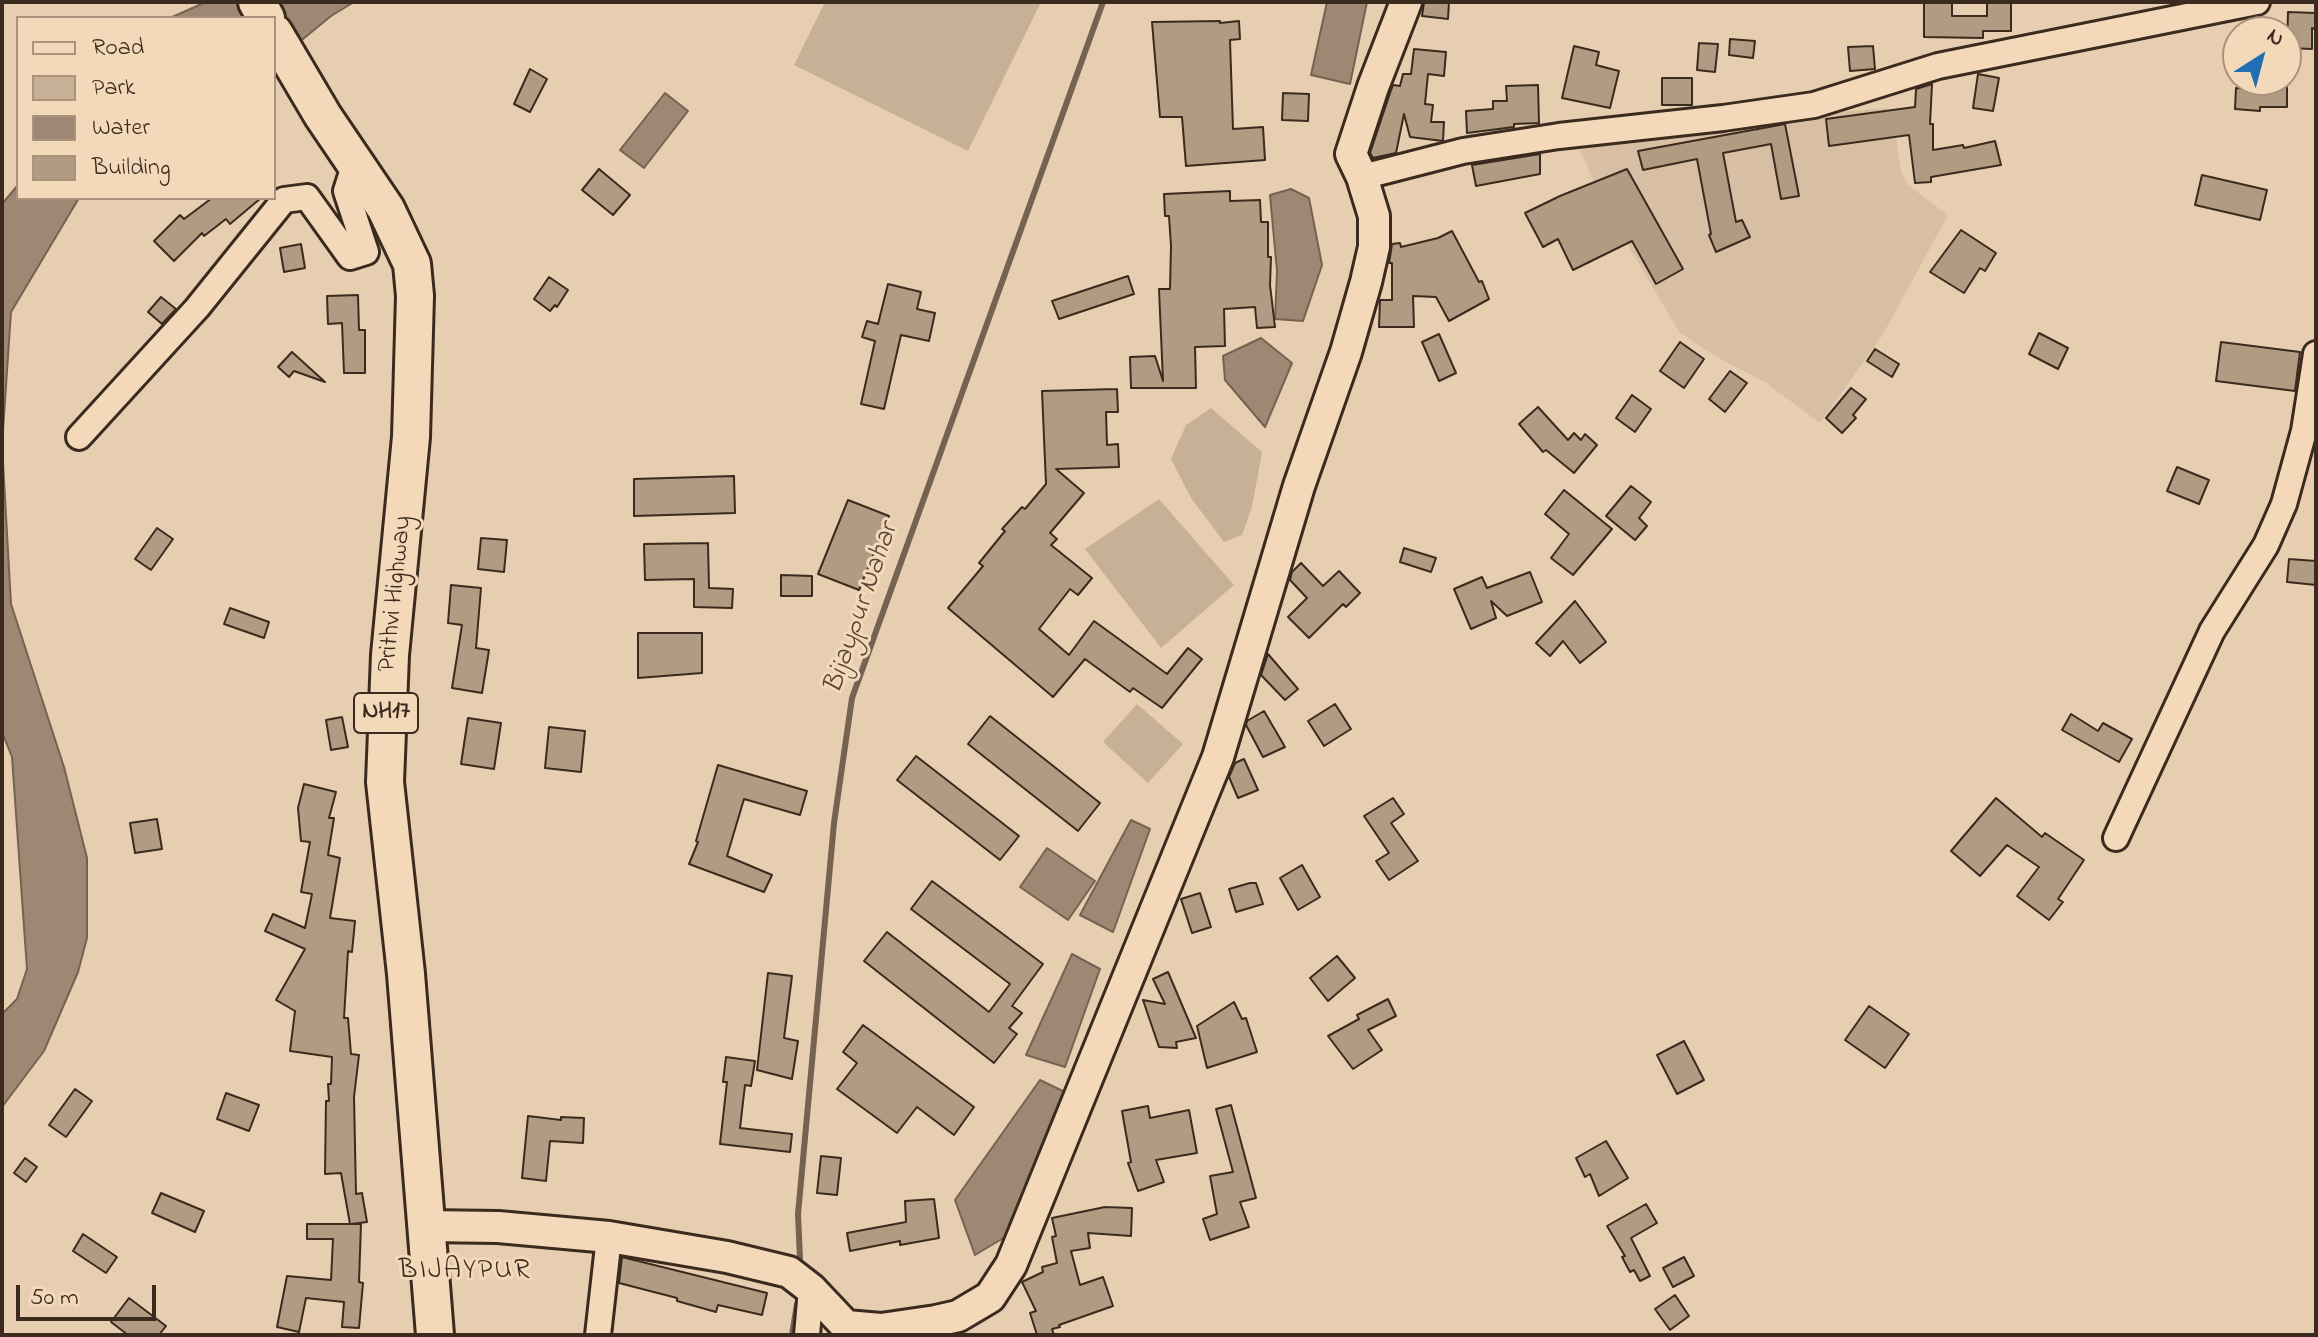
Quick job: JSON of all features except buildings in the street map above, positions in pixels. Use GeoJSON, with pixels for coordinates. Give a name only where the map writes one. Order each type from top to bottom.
{"type":"FeatureCollection","features":[{"type":"Feature","properties":{"kind":"highway","name":"Prithvi Highway"},"geometry":{"type":"LineString","coordinates":[[276,36],[323,116],[386,209],[412,264],[415,296],[411,437],[390,655],[385,782],[406,974],[435,1335]]}},
{"type":"Feature","properties":{"kind":"main road"},"geometry":{"type":"LineString","coordinates":[[425,1226],[498,1227],[609,1237],[727,1257],[789,1272],[811,1289],[846,1326],[881,1329],[936,1321],[972,1310],[990,1297],[1011,1265],[1218,757],[1299,486],[1346,352],[1366,282],[1374,247],[1374,216],[1351,154],[1406,2]]}},
{"type":"Feature","properties":{"kind":"street"},"geometry":{"type":"LineString","coordinates":[[1362,177],[1477,149],[1814,105],[1938,66],[2257,2]]}},
{"type":"Feature","properties":{"kind":"street"},"geometry":{"type":"LineString","coordinates":[[79,437],[197,308],[284,200],[307,197],[350,257],[366,252],[346,191],[355,163]]}},
{"type":"Feature","properties":{"kind":"street"},"geometry":{"type":"LineString","coordinates":[[2116,838],[2212,631],[2266,545],[2284,504],[2304,431],[2316,354]]}},
{"type":"Feature","properties":{"kind":"street"},"geometry":{"type":"LineString","coordinates":[[598,1335],[609,1237]]}},
{"type":"Feature","properties":{"kind":"street"},"geometry":{"type":"LineString","coordinates":[[807,1335],[811,1289]]}},
{"type":"Feature","properties":{"kind":"shaded area"},"geometry":{"type":"Polygon","coordinates":[[[1886,108],[1893,115],[1901,171],[1908,185],[1948,215],[1882,336],[1820,423],[1765,382],[1715,356],[1679,332],[1604,204],[1580,150],[1611,142],[1684,135],[1806,115],[1886,108]]]}},
{"type":"Feature","properties":{"kind":"green space"},"geometry":{"type":"Polygon","coordinates":[[[825,2],[1041,2],[968,151],[794,65],[825,2]]]}},
{"type":"Feature","properties":{"kind":"green space"},"geometry":{"type":"Polygon","coordinates":[[[1211,408],[1262,452],[1252,507],[1242,535],[1224,542],[1191,498],[1171,459],[1186,425],[1211,408]]]}},
{"type":"Feature","properties":{"kind":"green space"},"geometry":{"type":"Polygon","coordinates":[[[1159,499],[1234,585],[1161,648],[1085,549],[1159,499]]]}},
{"type":"Feature","properties":{"kind":"green space"},"geometry":{"type":"Polygon","coordinates":[[[1137,704],[1183,744],[1148,783],[1103,742],[1137,704]]]}},
{"type":"Feature","properties":{"kind":"water"},"geometry":{"type":"Polygon","coordinates":[[[206,2],[354,2],[297,44],[276,20],[276,16],[174,16],[206,2]]]}},
{"type":"Feature","properties":{"kind":"water"},"geometry":{"type":"Polygon","coordinates":[[[1327,2],[1367,2],[1350,84],[1311,75],[1327,2]]]}},
{"type":"Feature","properties":{"kind":"water"},"geometry":{"type":"Polygon","coordinates":[[[665,93],[688,111],[644,168],[620,150],[665,93]]]}},
{"type":"Feature","properties":{"kind":"water"},"geometry":{"type":"Polygon","coordinates":[[[16,187],[16,200],[78,200],[11,312],[2,445],[2,204],[16,187]]]}},
{"type":"Feature","properties":{"kind":"water"},"geometry":{"type":"Polygon","coordinates":[[[1291,189],[1309,198],[1322,265],[1303,321],[1275,319],[1277,271],[1270,195],[1291,189]]]}},
{"type":"Feature","properties":{"kind":"water"},"geometry":{"type":"Polygon","coordinates":[[[1261,338],[1292,363],[1265,427],[1225,380],[1223,356],[1261,338]]]}},
{"type":"Feature","properties":{"kind":"water"},"geometry":{"type":"Polygon","coordinates":[[[2,445],[11,604],[64,767],[87,858],[87,938],[78,972],[44,1051],[2,1107],[2,1014],[17,999],[27,969],[12,757],[2,732],[2,445]]]}},
{"type":"Feature","properties":{"kind":"water"},"geometry":{"type":"Polygon","coordinates":[[[1131,820],[1150,829],[1113,932],[1080,915],[1131,820]]]}},
{"type":"Feature","properties":{"kind":"water"},"geometry":{"type":"Polygon","coordinates":[[[1047,848],[1095,881],[1068,920],[1020,887],[1047,848]]]}},
{"type":"Feature","properties":{"kind":"water"},"geometry":{"type":"Polygon","coordinates":[[[1072,954],[1100,969],[1065,1067],[1026,1055],[1072,954]]]}},
{"type":"Feature","properties":{"kind":"water"},"geometry":{"type":"Polygon","coordinates":[[[1040,1080],[1073,1096],[1007,1236],[975,1255],[955,1200],[1040,1080]]]}},
{"type":"Feature","properties":{"kind":"waterway","name":"Bijaypur Nahar"},"geometry":{"type":"LineString","coordinates":[[800,1259],[798,1214],[834,823],[852,698],[1103,2]]}},
{"type":"Feature","properties":{"kind":"waterway","name":"Bijaypur Nahar"},"geometry":{"type":"LineString","coordinates":[[792,1335],[797,1304]]}},
{"type":"Feature","properties":{"kind":"district","name":"BIJAYPUR"},"geometry":{"type":"Point","coordinates":[465,1272]}}]}
